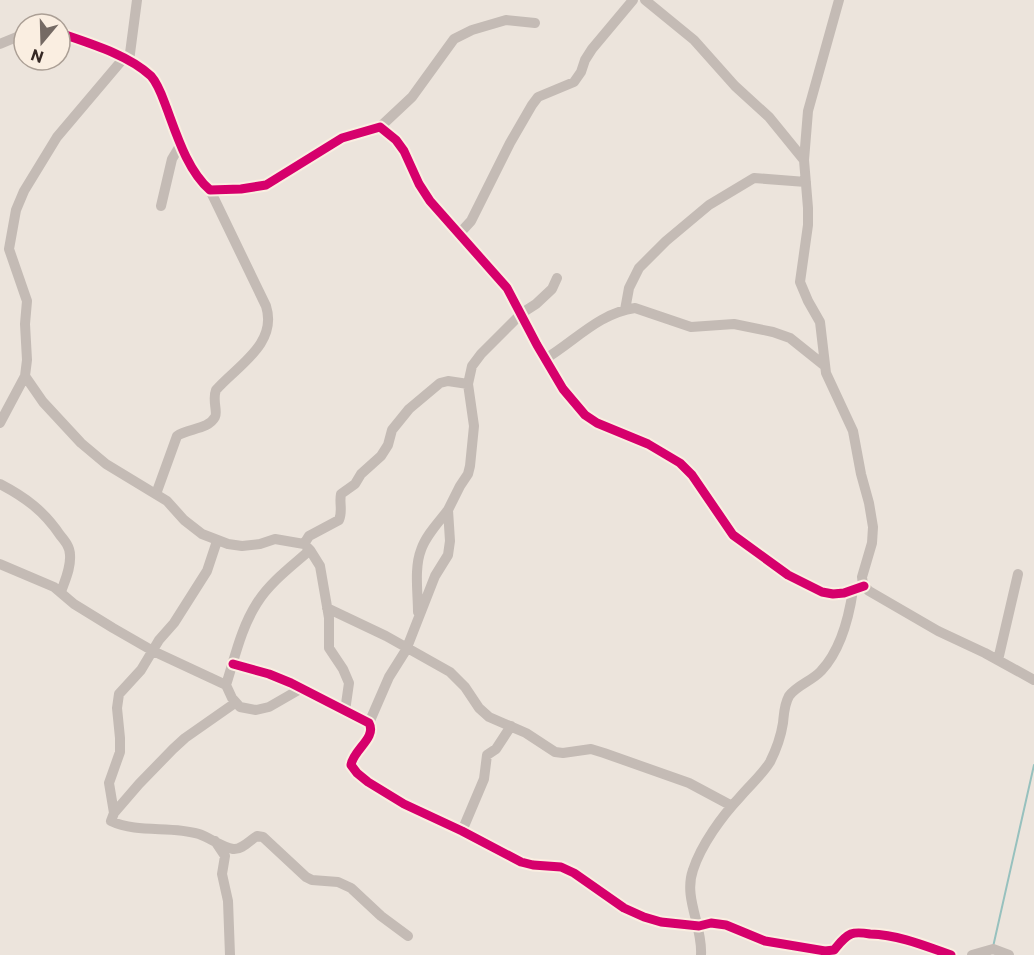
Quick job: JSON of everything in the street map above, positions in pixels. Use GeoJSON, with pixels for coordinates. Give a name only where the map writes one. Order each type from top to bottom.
{"type":"FeatureCollection","features":[{"type":"Feature","properties":{"kind":"street"},"geometry":{"type":"LineString","coordinates":[[0,423],[25,376],[27,360],[25,324],[27,301],[9,249],[16,210],[24,191],[57,137],[126,60],[137,0]]}},
{"type":"Feature","properties":{"kind":"street"},"geometry":{"type":"LineString","coordinates":[[460,233],[471,221],[532,105],[538,97],[574,82],[592,49],[633,0]]}},
{"type":"Feature","properties":{"kind":"street"},"geometry":{"type":"LineString","coordinates":[[645,0],[694,40],[735,86],[769,117],[804,160]]}},
{"type":"Feature","properties":{"kind":"street"},"geometry":{"type":"LineString","coordinates":[[839,0],[826,53],[812,92],[804,160],[808,225],[800,282],[820,322],[825,366],[833,390],[853,430],[869,503],[873,527],[872,543],[862,577],[864,586],[938,632],[1034,680]]}},
{"type":"Feature","properties":{"kind":"street"},"geometry":{"type":"LineString","coordinates":[[210,190],[242,189],[266,185],[342,138],[380,127],[412,97],[454,39],[472,30],[506,20],[535,23]]}},
{"type":"Feature","properties":{"kind":"street"},"geometry":{"type":"LineString","coordinates":[[0,44],[5,37]]}},
{"type":"Feature","properties":{"kind":"street"},"geometry":{"type":"LineString","coordinates":[[72,37],[94,45],[141,68],[155,82],[181,144],[198,177],[210,190],[266,306],[268,321],[257,350],[216,390],[213,398],[215,417],[208,424],[177,436],[156,494]]}},
{"type":"Feature","properties":{"kind":"street"},"geometry":{"type":"LineString","coordinates":[[380,127],[396,140],[404,151],[419,184],[430,201],[507,288],[563,390],[585,415],[597,423],[648,444],[680,463],[688,470],[705,497],[716,509],[727,529],[788,575],[822,592],[833,594],[864,586]]}},
{"type":"Feature","properties":{"kind":"street"},"geometry":{"type":"LineString","coordinates":[[161,206],[172,159],[181,144]]}},
{"type":"Feature","properties":{"kind":"street"},"geometry":{"type":"LineString","coordinates":[[624,310],[633,277],[639,268],[666,241],[709,205],[754,178],[806,182]]}},
{"type":"Feature","properties":{"kind":"street"},"geometry":{"type":"LineString","coordinates":[[418,618],[418,565],[421,551],[448,510],[470,466],[474,426],[468,384],[475,362],[522,313],[552,289],[557,278]]}},
{"type":"Feature","properties":{"kind":"street"},"geometry":{"type":"LineString","coordinates":[[545,358],[561,349],[592,324],[624,310],[642,309],[691,327],[734,324],[773,332],[790,338],[825,366]]}},
{"type":"Feature","properties":{"kind":"street"},"geometry":{"type":"LineString","coordinates":[[25,376],[43,402],[81,443],[106,464],[167,501],[184,520],[202,534],[217,541],[242,546],[275,539],[307,547],[320,566],[327,608],[329,648],[349,683],[345,711]]}},
{"type":"Feature","properties":{"kind":"street"},"geometry":{"type":"LineString","coordinates":[[226,685],[237,646],[258,602],[307,547],[309,536],[339,520],[342,512],[341,494],[355,484],[361,474],[381,456],[388,445],[392,430],[410,409],[440,383],[448,381],[468,384]]}},
{"type":"Feature","properties":{"kind":"street"},"geometry":{"type":"LineString","coordinates":[[0,484],[26,498],[40,510],[68,547],[70,560],[61,592]]}},
{"type":"Feature","properties":{"kind":"street"},"geometry":{"type":"LineString","coordinates":[[369,723],[389,677],[407,647],[435,576],[448,555],[450,542],[448,510]]}},
{"type":"Feature","properties":{"kind":"street"},"geometry":{"type":"LineString","coordinates":[[114,813],[109,783],[120,752],[117,703],[122,689],[141,670],[159,640],[174,623],[207,571],[217,541]]}},
{"type":"Feature","properties":{"kind":"street"},"geometry":{"type":"LineString","coordinates":[[0,564],[36,578],[61,592],[74,604],[153,651],[226,685],[235,703],[240,707],[256,710],[283,700],[302,688]]}},
{"type":"Feature","properties":{"kind":"street"},"geometry":{"type":"LineString","coordinates":[[998,660],[1018,574]]}},
{"type":"Feature","properties":{"kind":"street"},"geometry":{"type":"LineString","coordinates":[[701,955],[702,944],[691,900],[690,880],[698,859],[723,817],[765,770],[771,760],[781,732],[784,708],[789,697],[821,671],[828,661],[850,612],[853,590]]}},
{"type":"Feature","properties":{"kind":"street"},"geometry":{"type":"LineString","coordinates":[[327,608],[407,647],[450,672],[489,717],[526,733],[555,752],[591,749],[689,783],[732,806]]}},
{"type":"Feature","properties":{"kind":"street"},"geometry":{"type":"LineString","coordinates":[[232,664],[269,674],[302,688],[369,723],[372,728],[371,733],[355,752],[351,762],[357,773],[368,782],[404,804],[527,864],[561,867],[574,873],[634,913],[661,922],[699,926],[711,923],[726,925],[765,941],[825,951],[833,952],[844,938],[852,933],[860,933],[891,935],[951,955]]}},
{"type":"Feature","properties":{"kind":"street"},"geometry":{"type":"LineString","coordinates":[[235,703],[179,743],[139,784],[114,813],[111,821],[121,825],[185,831],[236,849],[257,836],[263,837],[277,847],[283,856],[306,877],[312,880],[338,882],[351,888],[381,916],[408,936]]}},
{"type":"Feature","properties":{"kind":"street"},"geometry":{"type":"LineString","coordinates":[[462,831],[484,779],[487,755],[496,749],[511,726]]}},
{"type":"Feature","properties":{"kind":"street"},"geometry":{"type":"LineString","coordinates":[[215,841],[225,856],[222,874],[228,901],[230,955]]}},
{"type":"Feature","properties":{"kind":"street"},"geometry":{"type":"LineString","coordinates":[[972,955],[993,949],[1009,955]]}},
{"type":"Feature","properties":{"kind":"waterway"},"geometry":{"type":"LineString","coordinates":[[993,947],[1034,765]]}},
{"type":"Feature","properties":{"kind":"cycle path"},"geometry":{"type":"LineString","coordinates":[[72,37],[120,56],[151,76],[161,92],[189,163],[210,190],[266,185],[342,138],[380,127],[396,140],[404,151],[419,184],[430,201],[507,288],[563,389],[585,415],[597,423],[648,444],[680,463],[692,475],[733,535],[788,575],[822,592],[833,594],[864,586]]}},
{"type":"Feature","properties":{"kind":"cycle path"},"geometry":{"type":"LineString","coordinates":[[233,664],[291,683],[369,723],[370,734],[351,765],[368,782],[404,804],[521,862],[561,867],[574,873],[624,908],[644,917],[661,922],[699,926],[711,923],[726,925],[765,941],[825,951],[834,950],[848,935],[860,933],[901,938],[951,955]]}}]}
